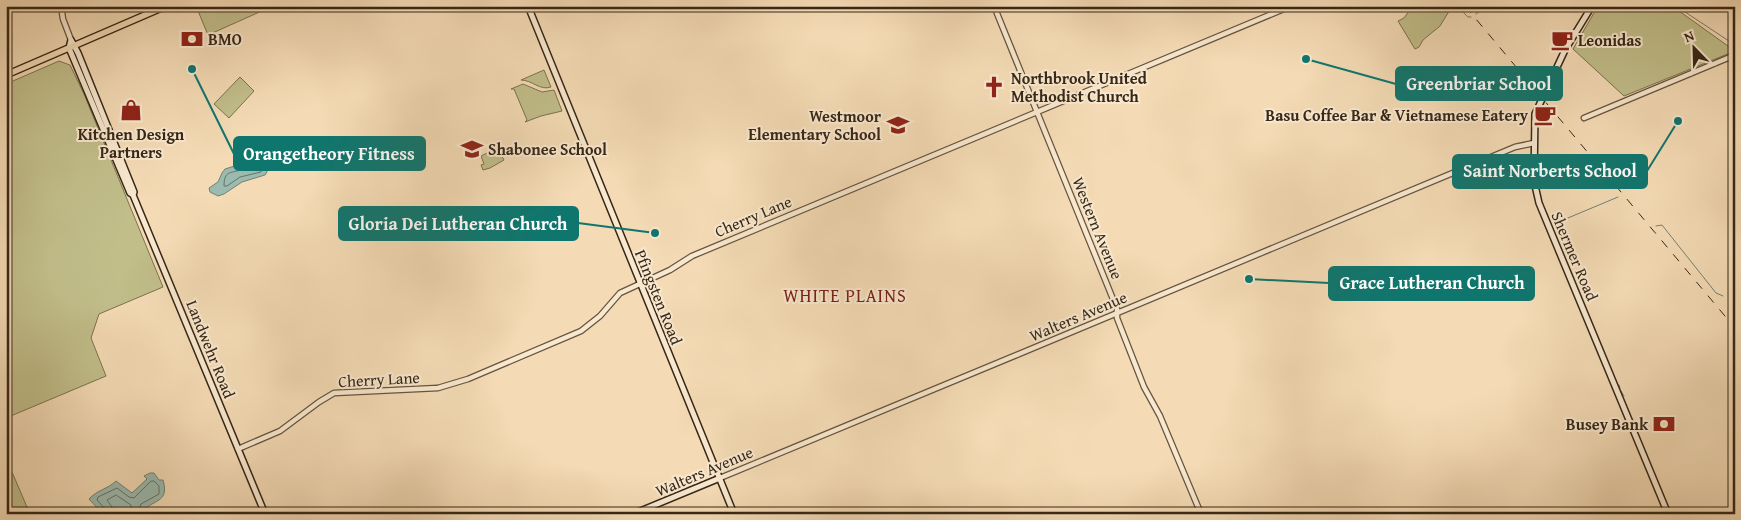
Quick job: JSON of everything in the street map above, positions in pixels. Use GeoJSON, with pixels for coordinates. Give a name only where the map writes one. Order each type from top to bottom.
{"type":"FeatureCollection","features":[{"type":"Feature","properties":{"kind":"main road"},"geometry":{"type":"LineString","coordinates":[[6,75],[71,44],[166,6]]}},
{"type":"Feature","properties":{"kind":"main road","name":"Pfingsten Road"},"geometry":{"type":"LineString","coordinates":[[528,6],[734,514]]}},
{"type":"Feature","properties":{"kind":"main road","name":"Shermer Road"},"geometry":{"type":"LineString","coordinates":[[1592,6],[1565,50],[1535,114],[1534,181],[1540,203],[1668,514]]}},
{"type":"Feature","properties":{"kind":"main road","name":"Landwehr Road"},"geometry":{"type":"LineString","coordinates":[[71,44],[130,193],[133,195],[265,514]]}},
{"type":"Feature","properties":{"kind":"main road","name":"Walters Avenue"},"geometry":{"type":"LineString","coordinates":[[633,514],[720,478]]}},
{"type":"Feature","properties":{"kind":"street","name":"Landwehr Road"},"geometry":{"type":"LineString","coordinates":[[61,6],[71,44]]}},
{"type":"Feature","properties":{"kind":"street","name":"Western Avenue"},"geometry":{"type":"LineString","coordinates":[[994,6],[1117,308],[1124,339],[1144,387],[1160,416],[1200,514]]}},
{"type":"Feature","properties":{"kind":"street","name":"Cherry Lane"},"geometry":{"type":"LineString","coordinates":[[238,449],[280,431],[334,393],[438,388],[468,379],[581,331],[600,316],[620,293],[664,274],[692,256],[1291,6]]}},
{"type":"Feature","properties":{"kind":"street"},"geometry":{"type":"LineString","coordinates":[[1584,118],[1735,55]]}},
{"type":"Feature","properties":{"kind":"street","name":"Walters Avenue"},"geometry":{"type":"LineString","coordinates":[[720,478],[1514,147],[1534,143]]}},
{"type":"Feature","properties":{"kind":"shaded area"},"geometry":{"type":"Polygon","coordinates":[[[196,6],[273,6],[208,35],[196,6]]]}},
{"type":"Feature","properties":{"kind":"shaded area"},"geometry":{"type":"Polygon","coordinates":[[[1413,6],[1449,6],[1451,8],[1440,26],[1415,49],[1398,21],[1404,18],[1413,6]]]}},
{"type":"Feature","properties":{"kind":"shaded area"},"geometry":{"type":"Polygon","coordinates":[[[1598,6],[1672,6],[1735,51],[1624,96],[1573,49],[1598,6]]]}},
{"type":"Feature","properties":{"kind":"shaded area"},"geometry":{"type":"Polygon","coordinates":[[[59,61],[70,65],[84,94],[163,287],[99,314],[91,338],[106,376],[6,418],[6,84],[59,61]]]}},
{"type":"Feature","properties":{"kind":"shaded area"},"geometry":{"type":"Polygon","coordinates":[[[544,70],[551,87],[543,88],[521,80],[544,70]]]}},
{"type":"Feature","properties":{"kind":"shaded area"},"geometry":{"type":"Polygon","coordinates":[[[240,77],[254,91],[229,118],[214,104],[240,77]]]}},
{"type":"Feature","properties":{"kind":"shaded area"},"geometry":{"type":"Polygon","coordinates":[[[523,84],[542,92],[554,90],[562,111],[525,122],[527,120],[514,89],[511,89],[523,84]]]}},
{"type":"Feature","properties":{"kind":"shaded area"},"geometry":{"type":"Polygon","coordinates":[[[497,148],[504,160],[483,170],[481,165],[484,164],[481,156],[497,148]]]}},
{"type":"Feature","properties":{"kind":"shaded area"},"geometry":{"type":"Polygon","coordinates":[[[6,458],[30,514],[6,514],[6,458]]]}},
{"type":"Feature","properties":{"kind":"water"},"geometry":{"type":"Polygon","coordinates":[[[254,156],[265,164],[267,172],[265,175],[242,182],[218,196],[210,192],[209,188],[218,182],[225,169],[241,164],[254,156]]]}},
{"type":"Feature","properties":{"kind":"water"},"geometry":{"type":"Polygon","coordinates":[[[154,473],[159,480],[163,480],[164,494],[162,498],[150,505],[141,514],[103,514],[89,499],[116,481],[132,493],[147,479],[144,476],[154,473]]]}},
{"type":"Feature","properties":{"kind":"waterway"},"geometry":{"type":"LineString","coordinates":[[1457,6],[1468,17],[1471,17]]}},
{"type":"Feature","properties":{"kind":"waterway"},"geometry":{"type":"LineString","coordinates":[[1476,14],[1488,6]]}},
{"type":"Feature","properties":{"kind":"waterway"},"geometry":{"type":"LineString","coordinates":[[1676,6],[1735,45]]}},
{"type":"Feature","properties":{"kind":"waterway"},"geometry":{"type":"LineString","coordinates":[[1556,223],[1618,197]]}},
{"type":"Feature","properties":{"kind":"waterway"},"geometry":{"type":"LineString","coordinates":[[1656,226],[1662,225],[1716,293],[1723,296]]}},
{"type":"Feature","properties":{"kind":"waterway"},"geometry":{"type":"LineString","coordinates":[[1621,391],[1624,396]]}},
{"type":"Feature","properties":{"kind":"railway"},"geometry":{"type":"LineString","coordinates":[[1465,6],[1735,328]]}},
{"type":"Feature","properties":{"kind":"place","name":"BMO"},"geometry":{"type":"Point","coordinates":[192,39]}},
{"type":"Feature","properties":{"kind":"place","name":"Leonidas"},"geometry":{"type":"Point","coordinates":[1562,40]}},
{"type":"Feature","properties":{"kind":"place","name":"Greenbriar School"},"geometry":{"type":"Point","coordinates":[1306,59]}},
{"type":"Feature","properties":{"kind":"place","name":"Orangetheory Fitness"},"geometry":{"type":"Point","coordinates":[192,69]}},
{"type":"Feature","properties":{"kind":"place","name":"Northbrook United Methodist Church"},"geometry":{"type":"Point","coordinates":[994,87]}},
{"type":"Feature","properties":{"kind":"place","name":"Kitchen Design Partners"},"geometry":{"type":"Point","coordinates":[131,110]}},
{"type":"Feature","properties":{"kind":"place","name":"Basu Coffee Bar & Vietnamese Eatery"},"geometry":{"type":"Point","coordinates":[1545,115]}},
{"type":"Feature","properties":{"kind":"place","name":"Saint Norberts School"},"geometry":{"type":"Point","coordinates":[1678,121]}},
{"type":"Feature","properties":{"kind":"place","name":"Westmoor Elementary School"},"geometry":{"type":"Point","coordinates":[898,125]}},
{"type":"Feature","properties":{"kind":"place","name":"Shabonee School"},"geometry":{"type":"Point","coordinates":[472,149]}},
{"type":"Feature","properties":{"kind":"place","name":"Gloria Dei Lutheran Church"},"geometry":{"type":"Point","coordinates":[655,233]}},
{"type":"Feature","properties":{"kind":"place","name":"Grace Lutheran Church"},"geometry":{"type":"Point","coordinates":[1249,279]}},
{"type":"Feature","properties":{"kind":"place","name":"Busey Bank"},"geometry":{"type":"Point","coordinates":[1664,424]}},
{"type":"Feature","properties":{"kind":"district","name":"WHITE PLAINS"},"geometry":{"type":"Point","coordinates":[845,296]}}]}
